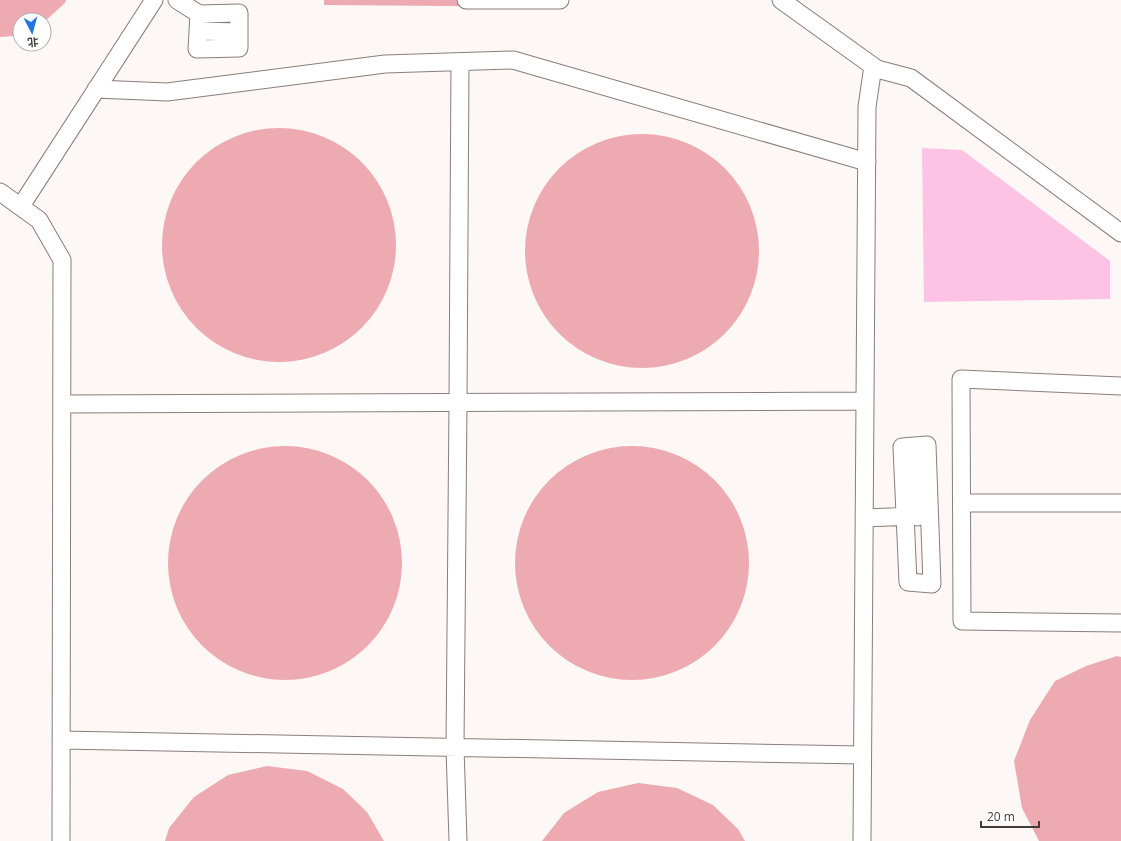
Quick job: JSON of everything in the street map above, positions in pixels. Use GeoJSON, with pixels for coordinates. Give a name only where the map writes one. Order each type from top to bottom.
{"type":"FeatureCollection","features":[{"type":"Feature","properties":{"kind":"street"},"geometry":{"type":"LineString","coordinates":[[20,206],[154,0]]}},
{"type":"Feature","properties":{"kind":"street"},"geometry":{"type":"LineString","coordinates":[[177,0],[198,23],[218,31],[239,32]]}},
{"type":"Feature","properties":{"kind":"street"},"geometry":{"type":"LineString","coordinates":[[466,0],[560,0]]}},
{"type":"Feature","properties":{"kind":"street"},"geometry":{"type":"LineString","coordinates":[[781,0],[877,69],[911,78],[1121,233]]}},
{"type":"Feature","properties":{"kind":"street"},"geometry":{"type":"LineString","coordinates":[[239,13],[239,48],[197,49],[198,23],[220,14],[239,13]]}},
{"type":"Feature","properties":{"kind":"street"},"geometry":{"type":"LineString","coordinates":[[218,48],[220,14]]}},
{"type":"Feature","properties":{"kind":"street"},"geometry":{"type":"LineString","coordinates":[[96,89],[167,92],[385,64],[513,60],[867,162]]}},
{"type":"Feature","properties":{"kind":"street"},"geometry":{"type":"LineString","coordinates":[[458,841],[455,748],[460,62]]}},
{"type":"Feature","properties":{"kind":"street"},"geometry":{"type":"LineString","coordinates":[[862,841],[867,107],[873,66]]}},
{"type":"Feature","properties":{"kind":"street"},"geometry":{"type":"LineString","coordinates":[[0,192],[39,220],[62,260],[61,841]]}},
{"type":"Feature","properties":{"kind":"street"},"geometry":{"type":"LineString","coordinates":[[1121,386],[961,379],[962,622],[1121,623]]}},
{"type":"Feature","properties":{"kind":"street"},"geometry":{"type":"LineString","coordinates":[[62,404],[865,401]]}},
{"type":"Feature","properties":{"kind":"street"},"geometry":{"type":"LineString","coordinates":[[916,475],[902,448],[927,445],[916,475],[917,516],[919,556],[932,584],[908,582],[919,556],[916,475]]}},
{"type":"Feature","properties":{"kind":"street"},"geometry":{"type":"LineString","coordinates":[[962,504],[1121,503]]}},
{"type":"Feature","properties":{"kind":"street"},"geometry":{"type":"LineString","coordinates":[[864,518],[917,516]]}},
{"type":"Feature","properties":{"kind":"street"},"geometry":{"type":"LineString","coordinates":[[61,740],[862,755]]}},
{"type":"Feature","properties":{"kind":"shaded area"},"geometry":{"type":"Polygon","coordinates":[[[922,148],[962,150],[1110,261],[1110,299],[924,302],[922,148]]]}},
{"type":"Feature","properties":{"kind":"building"},"geometry":{"type":"Polygon","coordinates":[[[0,0],[66,0],[65,3],[52,15],[52,12],[12,12],[12,36],[0,37],[0,0]]]}},
{"type":"Feature","properties":{"kind":"building"},"geometry":{"type":"Polygon","coordinates":[[[324,0],[564,0],[565,7],[324,5],[324,0]]]}},
{"type":"Feature","properties":{"kind":"building"},"geometry":{"type":"Polygon","coordinates":[[[279,128],[302,130],[324,137],[344,148],[362,162],[376,180],[387,200],[394,222],[396,245],[394,268],[387,290],[376,310],[362,328],[344,342],[324,353],[302,360],[279,362],[256,360],[234,353],[214,342],[196,328],[182,310],[171,290],[164,268],[162,245],[164,222],[171,200],[182,180],[196,162],[214,148],[234,137],[256,130],[279,128]]]}},
{"type":"Feature","properties":{"kind":"building"},"geometry":{"type":"Polygon","coordinates":[[[642,134],[665,136],[687,143],[707,154],[725,168],[739,186],[750,206],[757,228],[759,251],[757,274],[750,296],[739,316],[725,334],[707,348],[687,359],[665,366],[642,368],[619,366],[597,359],[577,348],[559,334],[545,316],[534,296],[527,274],[525,251],[527,228],[534,206],[545,186],[559,168],[577,154],[597,143],[619,136],[642,134]]]}},
{"type":"Feature","properties":{"kind":"building"},"geometry":{"type":"Polygon","coordinates":[[[285,446],[308,448],[330,455],[350,466],[368,480],[382,498],[393,518],[400,540],[402,563],[400,586],[393,608],[382,628],[368,646],[350,660],[330,671],[308,678],[285,680],[262,678],[240,671],[220,660],[202,646],[188,628],[177,608],[170,586],[168,563],[170,540],[177,518],[188,498],[202,480],[220,466],[240,455],[262,448],[285,446]]]}},
{"type":"Feature","properties":{"kind":"building"},"geometry":{"type":"Polygon","coordinates":[[[632,446],[655,448],[677,455],[697,466],[715,480],[729,498],[740,518],[747,540],[749,563],[747,586],[740,608],[729,628],[715,646],[697,660],[677,671],[655,678],[632,680],[609,678],[587,671],[567,660],[549,646],[535,628],[524,608],[517,586],[515,563],[517,540],[524,518],[535,498],[549,480],[567,466],[587,455],[609,448],[632,446]]]}},
{"type":"Feature","properties":{"kind":"building"},"geometry":{"type":"Polygon","coordinates":[[[1117,656],[1121,657],[1121,841],[1039,841],[1022,808],[1014,761],[1030,720],[1055,681],[1086,666],[1117,656]]]}},
{"type":"Feature","properties":{"kind":"building"},"geometry":{"type":"Polygon","coordinates":[[[267,766],[307,771],[343,789],[367,812],[384,841],[165,841],[169,828],[194,797],[228,775],[267,766]]]}},
{"type":"Feature","properties":{"kind":"building"},"geometry":{"type":"Polygon","coordinates":[[[638,783],[677,788],[713,805],[738,829],[745,841],[542,841],[564,813],[598,792],[638,783]]]}}]}
